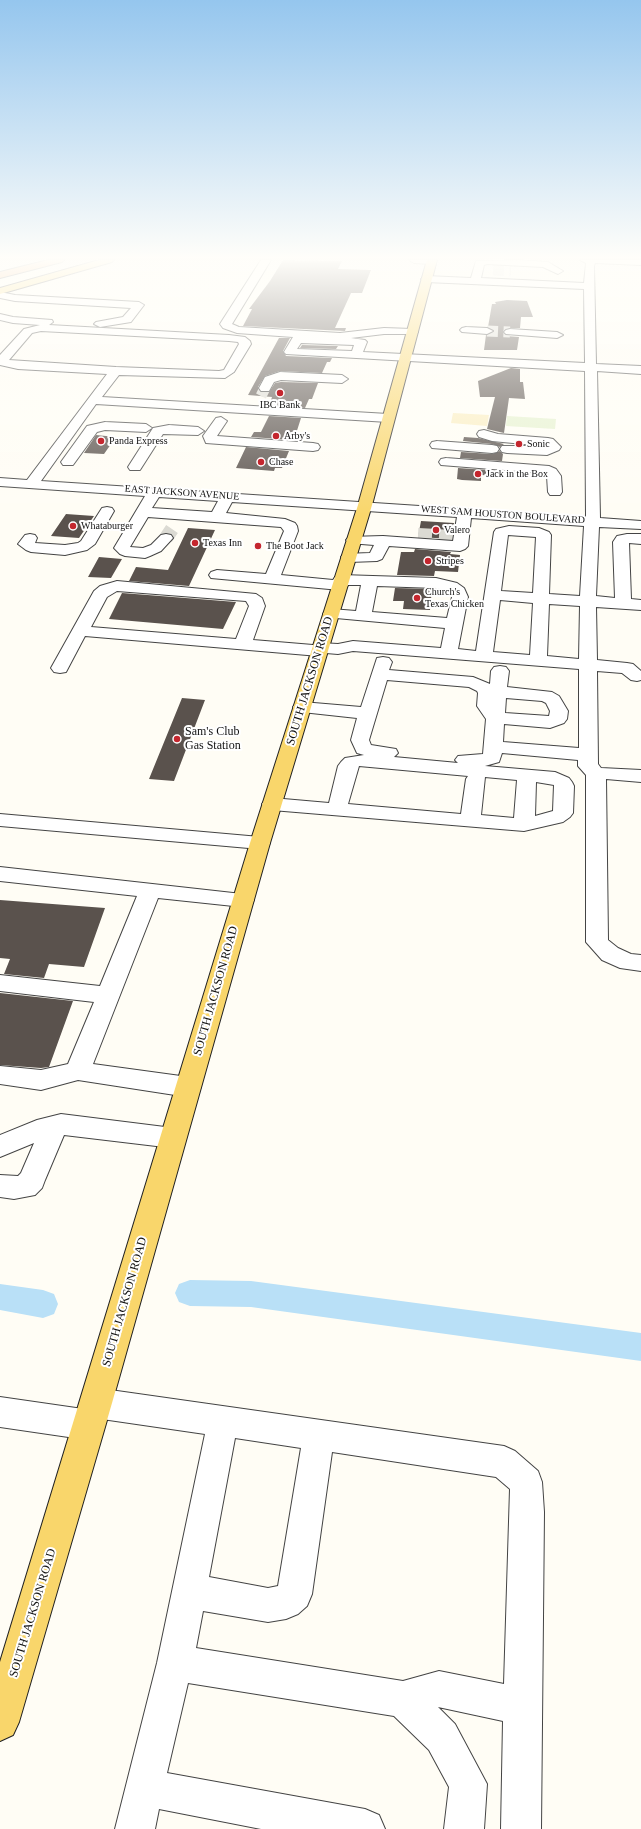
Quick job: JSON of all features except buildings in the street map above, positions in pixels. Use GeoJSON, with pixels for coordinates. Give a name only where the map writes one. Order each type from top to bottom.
{"type":"FeatureCollection","features":[{"type":"Feature","properties":{"kind":"main road","name":"SOUTH JACKSON ROAD"},"geometry":{"type":"LineString","coordinates":[[0,1722],[260,843],[302,707],[326,649],[331,614],[365,505],[408,347]]}},
{"type":"Feature","properties":{"kind":"street"},"geometry":{"type":"LineString","coordinates":[[15,345],[3,359],[3,362],[18,365],[116,371],[222,375],[228,372],[244,345]]}},
{"type":"Feature","properties":{"kind":"street"},"geometry":{"type":"LineString","coordinates":[[294,345],[290,352],[356,355],[408,347],[641,370]]}},
{"type":"Feature","properties":{"kind":"street"},"geometry":{"type":"LineString","coordinates":[[356,355],[360,345]]}},
{"type":"Feature","properties":{"kind":"street"},"geometry":{"type":"LineString","coordinates":[[590,345],[593,521],[590,531],[588,601],[588,766],[596,773],[641,776]]}},
{"type":"Feature","properties":{"kind":"street"},"geometry":{"type":"LineString","coordinates":[[590,364],[641,363]]}},
{"type":"Feature","properties":{"kind":"street"},"geometry":{"type":"LineString","coordinates":[[31,484],[116,371]]}},
{"type":"Feature","properties":{"kind":"street"},"geometry":{"type":"LineString","coordinates":[[247,410],[251,403],[262,395],[269,380],[280,376],[342,379]]}},
{"type":"Feature","properties":{"kind":"street"},"geometry":{"type":"LineString","coordinates":[[262,395],[329,405]]}},
{"type":"Feature","properties":{"kind":"street"},"geometry":{"type":"LineString","coordinates":[[93,400],[388,418]]}},
{"type":"Feature","properties":{"kind":"street"},"geometry":{"type":"LineString","coordinates":[[221,421],[210,436],[211,440],[313,447]]}},
{"type":"Feature","properties":{"kind":"street"},"geometry":{"type":"LineString","coordinates":[[68,462],[92,429],[105,426],[146,428]]}},
{"type":"Feature","properties":{"kind":"street"},"geometry":{"type":"LineString","coordinates":[[136,467],[158,431],[169,429],[198,431]]}},
{"type":"Feature","properties":{"kind":"street"},"geometry":{"type":"LineString","coordinates":[[484,434],[498,438],[545,441],[551,443],[554,447],[547,452],[508,449]]}},
{"type":"Feature","properties":{"kind":"street"},"geometry":{"type":"LineString","coordinates":[[438,445],[492,448]]}},
{"type":"Feature","properties":{"kind":"street"},"geometry":{"type":"LineString","coordinates":[[446,462],[544,469],[551,472],[554,476],[556,492]]}},
{"type":"Feature","properties":{"kind":"street","name":"EAST JACKSON AVENUE"},"geometry":{"type":"LineString","coordinates":[[0,482],[365,505]]}},
{"type":"Feature","properties":{"kind":"street"},"geometry":{"type":"LineString","coordinates":[[155,492],[122,548],[125,551],[145,553],[156,548],[169,533],[178,515]]}},
{"type":"Feature","properties":{"kind":"street"},"geometry":{"type":"LineString","coordinates":[[217,517],[228,496]]}},
{"type":"Feature","properties":{"kind":"street","name":"WEST SAM HOUSTON BOULEVARD"},"geometry":{"type":"LineString","coordinates":[[365,505],[412,509],[459,529],[593,521],[641,525]]}},
{"type":"Feature","properties":{"kind":"street"},"geometry":{"type":"LineString","coordinates":[[412,509],[409,522],[414,533]]}},
{"type":"Feature","properties":{"kind":"street"},"geometry":{"type":"LineString","coordinates":[[30,538],[26,544],[31,548],[65,550],[82,546],[87,544],[107,511]]}},
{"type":"Feature","properties":{"kind":"street"},"geometry":{"type":"LineString","coordinates":[[143,512],[285,523],[290,526],[291,531],[271,580]]}},
{"type":"Feature","properties":{"kind":"street"},"geometry":{"type":"LineString","coordinates":[[351,548],[372,558],[377,556],[383,542],[414,533],[460,546],[459,529]]}},
{"type":"Feature","properties":{"kind":"street"},"geometry":{"type":"LineString","coordinates":[[484,656],[501,532],[509,530],[539,532],[544,535],[538,661]]}},
{"type":"Feature","properties":{"kind":"street"},"geometry":{"type":"LineString","coordinates":[[623,604],[620,542],[622,539],[627,538],[641,538]]}},
{"type":"Feature","properties":{"kind":"street"},"geometry":{"type":"LineString","coordinates":[[218,575],[271,580],[375,582],[401,587],[445,591],[451,601],[454,624],[454,658]]}},
{"type":"Feature","properties":{"kind":"street"},"geometry":{"type":"LineString","coordinates":[[363,616],[375,582]]}},
{"type":"Feature","properties":{"kind":"street"},"geometry":{"type":"LineString","coordinates":[[60,668],[80,631],[101,620],[124,587],[250,596],[256,601],[257,606],[243,644]]}},
{"type":"Feature","properties":{"kind":"street"},"geometry":{"type":"LineString","coordinates":[[493,595],[641,605]]}},
{"type":"Feature","properties":{"kind":"street"},"geometry":{"type":"LineString","coordinates":[[331,614],[454,624]]}},
{"type":"Feature","properties":{"kind":"street"},"geometry":{"type":"LineString","coordinates":[[80,631],[326,649],[353,646],[454,658],[500,671],[588,672]]}},
{"type":"Feature","properties":{"kind":"street"},"geometry":{"type":"LineString","coordinates":[[326,649],[381,668],[473,682],[483,687],[487,693],[486,706],[496,718],[550,722],[558,719],[559,711],[553,700],[546,696],[498,692]]}},
{"type":"Feature","properties":{"kind":"street"},"geometry":{"type":"LineString","coordinates":[[381,668],[454,658],[484,656],[538,661],[588,672],[618,681],[639,676]]}},
{"type":"Feature","properties":{"kind":"street"},"geometry":{"type":"LineString","coordinates":[[381,668],[360,740],[364,749],[379,752],[480,761],[492,758],[500,671]]}},
{"type":"Feature","properties":{"kind":"street"},"geometry":{"type":"LineString","coordinates":[[302,707],[368,713]]}},
{"type":"Feature","properties":{"kind":"street"},"geometry":{"type":"LineString","coordinates":[[493,747],[588,755]]}},
{"type":"Feature","properties":{"kind":"street"},"geometry":{"type":"LineString","coordinates":[[272,804],[524,825],[556,818],[563,813],[565,806],[564,786],[562,782],[555,778],[360,760],[352,762],[348,766],[337,809]]}},
{"type":"Feature","properties":{"kind":"street"},"geometry":{"type":"LineString","coordinates":[[596,773],[597,942],[610,954],[628,962],[641,963]]}},
{"type":"Feature","properties":{"kind":"street"},"geometry":{"type":"LineString","coordinates":[[524,825],[527,775]]}},
{"type":"Feature","properties":{"kind":"street"},"geometry":{"type":"LineString","coordinates":[[470,821],[476,779]]}},
{"type":"Feature","properties":{"kind":"street"},"geometry":{"type":"LineString","coordinates":[[0,820],[260,843]]}},
{"type":"Feature","properties":{"kind":"street"},"geometry":{"type":"LineString","coordinates":[[0,874],[243,900]]}},
{"type":"Feature","properties":{"kind":"street"},"geometry":{"type":"LineString","coordinates":[[78,1071],[150,890]]}},
{"type":"Feature","properties":{"kind":"street"},"geometry":{"type":"LineString","coordinates":[[0,983],[108,995]]}},
{"type":"Feature","properties":{"kind":"street"},"geometry":{"type":"LineString","coordinates":[[0,1075],[41,1080],[78,1071],[188,1087]]}},
{"type":"Feature","properties":{"kind":"street"},"geometry":{"type":"LineString","coordinates":[[0,1146],[46,1127],[61,1124],[173,1138]]}},
{"type":"Feature","properties":{"kind":"street"},"geometry":{"type":"LineString","coordinates":[[0,1186],[14,1188],[25,1187],[32,1180],[54,1126]]}},
{"type":"Feature","properties":{"kind":"street"},"geometry":{"type":"LineString","coordinates":[[0,1412],[92,1414],[223,1421],[504,1462],[526,1482],[527,1512],[522,1706],[521,1829]]}},
{"type":"Feature","properties":{"kind":"street"},"geometry":{"type":"LineString","coordinates":[[135,1829],[175,1663],[188,1591],[223,1421]]}},
{"type":"Feature","properties":{"kind":"street"},"geometry":{"type":"LineString","coordinates":[[188,1591],[268,1605],[286,1602],[294,1594],[319,1436]]}},
{"type":"Feature","properties":{"kind":"street"},"geometry":{"type":"LineString","coordinates":[[175,1663],[403,1700],[439,1689],[522,1706]]}},
{"type":"Feature","properties":{"kind":"street"},"geometry":{"type":"LineString","coordinates":[[403,1700],[442,1737],[468,1784],[464,1829]]}},
{"type":"Feature","properties":{"kind":"street"},"geometry":{"type":"LineString","coordinates":[[145,1785],[166,1792],[365,1829]]}},
{"type":"Feature","properties":{"kind":"sand"},"geometry":{"type":"Polygon","coordinates":[[[453,413],[489,415],[487,426],[451,423],[453,413]]]}},
{"type":"Feature","properties":{"kind":"green space"},"geometry":{"type":"Polygon","coordinates":[[[507,416],[556,419],[555,429],[506,426],[507,416]]]}},
{"type":"Feature","properties":{"kind":"waterway"},"geometry":{"type":"LineString","coordinates":[[190,1293],[251,1294],[641,1347]]}},
{"type":"Feature","properties":{"kind":"waterway"},"geometry":{"type":"LineString","coordinates":[[0,1297],[43,1304]]}},
{"type":"Feature","properties":{"kind":"tunnel"},"geometry":{"type":"LineString","coordinates":[[261,396],[265,388]]}},
{"type":"Feature","properties":{"kind":"tunnel"},"geometry":{"type":"LineString","coordinates":[[166,538],[172,529]]}},
{"type":"Feature","properties":{"kind":"tunnel"},"geometry":{"type":"LineString","coordinates":[[418,535],[453,537]]}},
{"type":"Feature","properties":{"kind":"place","name":"IBC Bank"},"geometry":{"type":"Point","coordinates":[280,393]}},
{"type":"Feature","properties":{"kind":"place","name":"Arby's"},"geometry":{"type":"Point","coordinates":[276,436]}},
{"type":"Feature","properties":{"kind":"place","name":"Panda Express"},"geometry":{"type":"Point","coordinates":[101,441]}},
{"type":"Feature","properties":{"kind":"place","name":"Sonic"},"geometry":{"type":"Point","coordinates":[519,444]}},
{"type":"Feature","properties":{"kind":"place","name":"Chase"},"geometry":{"type":"Point","coordinates":[261,462]}},
{"type":"Feature","properties":{"kind":"place","name":"Jack in the Box"},"geometry":{"type":"Point","coordinates":[478,474]}},
{"type":"Feature","properties":{"kind":"place","name":"Whataburger"},"geometry":{"type":"Point","coordinates":[73,526]}},
{"type":"Feature","properties":{"kind":"place","name":"Valero"},"geometry":{"type":"Point","coordinates":[436,530]}},
{"type":"Feature","properties":{"kind":"place","name":"Texas Inn"},"geometry":{"type":"Point","coordinates":[195,543]}},
{"type":"Feature","properties":{"kind":"place","name":"The Boot Jack"},"geometry":{"type":"Point","coordinates":[258,546]}},
{"type":"Feature","properties":{"kind":"place","name":"Stripes"},"geometry":{"type":"Point","coordinates":[428,561]}},
{"type":"Feature","properties":{"kind":"place","name":"Church's Texas Chicken"},"geometry":{"type":"Point","coordinates":[417,598]}},
{"type":"Feature","properties":{"kind":"place","name":"Sam's Club Gas Station"},"geometry":{"type":"Point","coordinates":[177,739]}}]}
